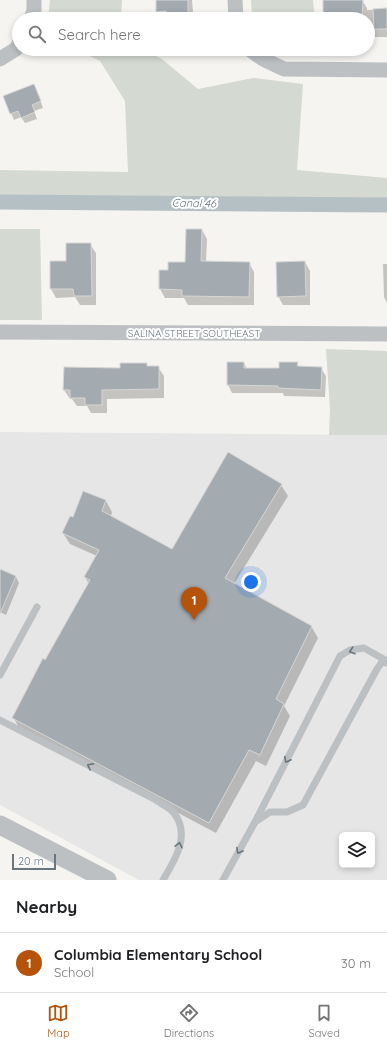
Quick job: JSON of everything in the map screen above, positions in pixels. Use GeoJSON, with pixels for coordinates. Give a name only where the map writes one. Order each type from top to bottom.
{"type":"FeatureCollection","features":[{"type":"Feature","properties":{"kind":"street"},"geometry":{"type":"LineString","coordinates":[[33,12],[34,0]]}},
{"type":"Feature","properties":{"kind":"street"},"geometry":{"type":"LineString","coordinates":[[235,0],[236,12]]}},
{"type":"Feature","properties":{"kind":"street"},"geometry":{"type":"LineString","coordinates":[[0,59],[12,51]]}},
{"type":"Feature","properties":{"kind":"street"},"geometry":{"type":"LineString","coordinates":[[259,56],[284,69],[387,70]]}},
{"type":"Feature","properties":{"kind":"street","name":"SALINA STREET SOUTHEAST"},"geometry":{"type":"LineString","coordinates":[[0,332],[387,334]]}},
{"type":"Feature","properties":{"kind":"street"},"geometry":{"type":"LineString","coordinates":[[0,825],[107,880]]}},
{"type":"Feature","properties":{"kind":"lane"},"geometry":{"type":"LineString","coordinates":[[0,675],[37,608]]}},
{"type":"Feature","properties":{"kind":"lane"},"geometry":{"type":"LineString","coordinates":[[223,880],[255,822],[340,656],[350,650],[364,648],[387,662]]}},
{"type":"Feature","properties":{"kind":"lane"},"geometry":{"type":"LineString","coordinates":[[255,822],[270,812],[287,812],[303,805],[377,669],[382,662],[387,662]]}},
{"type":"Feature","properties":{"kind":"lane"},"geometry":{"type":"LineString","coordinates":[[0,720],[156,800],[173,812],[179,824],[181,834],[180,848],[163,880]]}},
{"type":"Feature","properties":{"kind":"shaded area"},"geometry":{"type":"Polygon","coordinates":[[[50,0],[122,0],[121,12],[49,12],[50,0]]]}},
{"type":"Feature","properties":{"kind":"shaded area"},"geometry":{"type":"Polygon","coordinates":[[[251,0],[313,0],[314,12],[252,12],[251,0]]]}},
{"type":"Feature","properties":{"kind":"shaded area"},"geometry":{"type":"Polygon","coordinates":[[[90,56],[156,56],[162,59],[198,89],[253,78],[303,84],[297,170],[387,178],[387,201],[0,197],[0,170],[128,172],[125,101],[100,61],[90,56]]]}},
{"type":"Feature","properties":{"kind":"shaded area"},"geometry":{"type":"Polygon","coordinates":[[[0,229],[40,229],[42,320],[0,320],[0,229]]]}},
{"type":"Feature","properties":{"kind":"shaded area"},"geometry":{"type":"Polygon","coordinates":[[[326,349],[387,351],[387,435],[329,435],[330,409],[326,349]]]}},
{"type":"Feature","properties":{"kind":"shaded area"},"geometry":{"type":"Polygon","coordinates":[[[0,432],[387,435],[387,880],[139,880],[0,805],[0,432]]]}},
{"type":"Feature","properties":{"kind":"building"},"geometry":{"type":"Polygon","coordinates":[[[156,0],[188,0],[188,12],[156,12],[156,0]]]}},
{"type":"Feature","properties":{"kind":"building"},"geometry":{"type":"Polygon","coordinates":[[[323,0],[363,0],[362,12],[323,12],[323,0]]]}},
{"type":"Feature","properties":{"kind":"building"},"geometry":{"type":"Polygon","coordinates":[[[387,8],[387,29],[375,29],[375,12],[373,12],[373,9],[387,8]]]}},
{"type":"Feature","properties":{"kind":"building"},"geometry":{"type":"Polygon","coordinates":[[[34,84],[41,101],[32,105],[35,112],[21,118],[18,111],[10,114],[3,96],[34,84]]]}},
{"type":"Feature","properties":{"kind":"building"},"geometry":{"type":"Polygon","coordinates":[[[186,229],[202,229],[201,261],[250,262],[249,297],[182,296],[182,290],[159,289],[159,270],[168,270],[168,262],[185,262],[186,229]]]}},
{"type":"Feature","properties":{"kind":"building"},"geometry":{"type":"Polygon","coordinates":[[[66,243],[91,243],[92,296],[74,296],[73,289],[50,289],[50,261],[66,261],[66,243]]]}},
{"type":"Feature","properties":{"kind":"building"},"geometry":{"type":"Polygon","coordinates":[[[305,261],[306,296],[277,297],[276,262],[305,261]]]}},
{"type":"Feature","properties":{"kind":"building"},"geometry":{"type":"Polygon","coordinates":[[[227,362],[244,362],[244,368],[279,368],[279,362],[298,362],[297,366],[322,367],[321,390],[278,388],[278,386],[227,385],[227,362]]]}},
{"type":"Feature","properties":{"kind":"building"},"geometry":{"type":"Polygon","coordinates":[[[120,363],[147,363],[147,366],[159,366],[159,389],[102,390],[102,405],[85,405],[85,398],[70,398],[70,390],[63,390],[64,367],[120,368],[120,363]]]}},
{"type":"Feature","properties":{"kind":"building"},"geometry":{"type":"Polygon","coordinates":[[[228,452],[282,484],[225,578],[312,626],[276,699],[284,704],[260,755],[249,750],[209,823],[12,718],[43,658],[45,660],[90,580],[84,577],[99,550],[62,533],[70,516],[73,517],[83,491],[106,500],[102,511],[172,549],[228,452]]]}},
{"type":"Feature","properties":{"kind":"building"},"geometry":{"type":"Polygon","coordinates":[[[0,569],[16,576],[0,614],[0,569]]]}},
{"type":"Feature","properties":{"kind":"waterway","name":"Canal 46"},"geometry":{"type":"LineString","coordinates":[[0,202],[387,205]]}},
{"type":"Feature","properties":{"kind":"place","name":"Columbia Elementary School"},"geometry":{"type":"Point","coordinates":[194,620]}}]}
